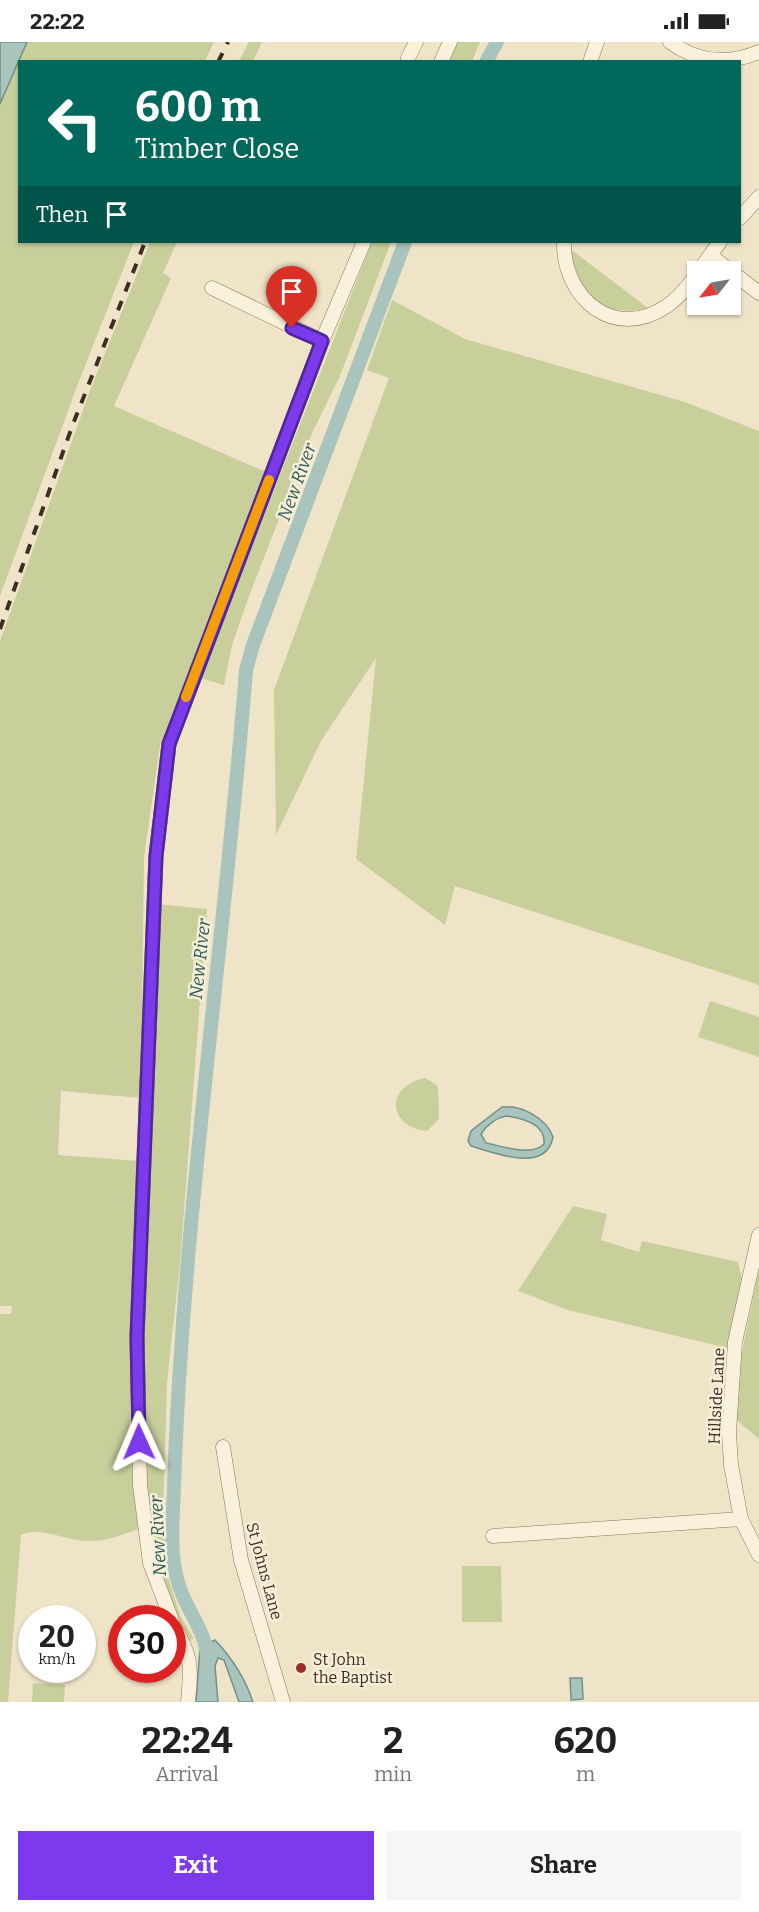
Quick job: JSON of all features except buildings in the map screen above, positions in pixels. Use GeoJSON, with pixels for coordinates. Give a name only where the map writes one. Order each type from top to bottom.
{"type":"FeatureCollection","features":[{"type":"Feature","properties":{"kind":"street"},"geometry":{"type":"LineString","coordinates":[[408,58],[416,42]]}},
{"type":"Feature","properties":{"kind":"street"},"geometry":{"type":"LineString","coordinates":[[442,60],[450,42]]}},
{"type":"Feature","properties":{"kind":"street"},"geometry":{"type":"LineString","coordinates":[[591,60],[597,42]]}},
{"type":"Feature","properties":{"kind":"street"},"geometry":{"type":"LineString","coordinates":[[670,42],[691,54],[716,60]]}},
{"type":"Feature","properties":{"kind":"street"},"geometry":{"type":"LineString","coordinates":[[726,60],[759,52]]}},
{"type":"Feature","properties":{"kind":"street"},"geometry":{"type":"LineString","coordinates":[[741,217],[759,197]]}},
{"type":"Feature","properties":{"kind":"street"},"geometry":{"type":"LineString","coordinates":[[166,1605],[150,1563],[140,1485],[137,1337],[156,856],[161,799],[169,744],[322,341],[364,243]]}},
{"type":"Feature","properties":{"kind":"street"},"geometry":{"type":"LineString","coordinates":[[564,243],[565,267],[577,292],[593,308],[622,317],[645,315],[667,305],[719,243]]}},
{"type":"Feature","properties":{"kind":"street"},"geometry":{"type":"LineString","coordinates":[[710,255],[759,293]]}},
{"type":"Feature","properties":{"kind":"street"},"geometry":{"type":"LineString","coordinates":[[212,288],[322,341]]}},
{"type":"Feature","properties":{"kind":"street","name":"Hillside Lane"},"geometry":{"type":"LineString","coordinates":[[759,1235],[735,1342],[731,1386],[730,1454],[741,1519],[759,1555]]}},
{"type":"Feature","properties":{"kind":"street","name":"St Johns Lane"},"geometry":{"type":"LineString","coordinates":[[223,1448],[241,1560],[283,1702]]}},
{"type":"Feature","properties":{"kind":"street"},"geometry":{"type":"LineString","coordinates":[[493,1536],[741,1519]]}},
{"type":"Feature","properties":{"kind":"street"},"geometry":{"type":"LineString","coordinates":[[186,1646],[191,1659],[188,1702]]}},
{"type":"Feature","properties":{"kind":"green space"},"geometry":{"type":"Polygon","coordinates":[[[27,42],[214,42],[205,60],[19,60],[27,42]]]}},
{"type":"Feature","properties":{"kind":"green space"},"geometry":{"type":"Polygon","coordinates":[[[249,42],[262,42],[253,60],[240,60],[249,42]]]}},
{"type":"Feature","properties":{"kind":"green space"},"geometry":{"type":"Polygon","coordinates":[[[457,42],[480,42],[472,60],[450,60],[457,42]]]}},
{"type":"Feature","properties":{"kind":"green space"},"geometry":{"type":"Polygon","coordinates":[[[18,63],[18,243],[134,243],[79,381],[0,596],[0,104],[18,63]]]}},
{"type":"Feature","properties":{"kind":"green space"},"geometry":{"type":"Polygon","coordinates":[[[150,243],[177,243],[163,273],[171,278],[114,406],[266,472],[160,745],[144,857],[141,1098],[61,1091],[58,1155],[139,1161],[131,1314],[130,1420],[138,1529],[113,1538],[94,1541],[37,1532],[21,1535],[8,1702],[0,1702],[0,1314],[11,1314],[12,1306],[0,1306],[0,641],[91,388],[150,243]]]}},
{"type":"Feature","properties":{"kind":"green space"},"geometry":{"type":"Polygon","coordinates":[[[372,243],[391,243],[340,376],[313,431],[248,599],[232,645],[224,685],[200,678],[372,243]]]}},
{"type":"Feature","properties":{"kind":"green space"},"geometry":{"type":"Polygon","coordinates":[[[569,248],[648,308],[617,310],[591,297],[575,278],[569,248]]]}},
{"type":"Feature","properties":{"kind":"green space"},"geometry":{"type":"Polygon","coordinates":[[[392,300],[465,339],[685,402],[759,431],[759,987],[756,984],[455,886],[445,925],[356,859],[376,658],[321,741],[276,835],[274,690],[389,378],[367,370],[392,300]]]}},
{"type":"Feature","properties":{"kind":"green space"},"geometry":{"type":"Polygon","coordinates":[[[157,904],[207,909],[180,1263],[167,1383],[163,1517],[168,1577],[177,1605],[172,1605],[154,1560],[147,1509],[143,1361],[157,904]]]}},
{"type":"Feature","properties":{"kind":"green space"},"geometry":{"type":"Polygon","coordinates":[[[710,1001],[759,1017],[759,1057],[698,1037],[710,1001]]]}},
{"type":"Feature","properties":{"kind":"green space"},"geometry":{"type":"Polygon","coordinates":[[[425,1078],[437,1085],[439,1102],[439,1119],[427,1131],[414,1128],[404,1122],[398,1115],[396,1106],[403,1089],[412,1082],[425,1078]]]}},
{"type":"Feature","properties":{"kind":"green space"},"geometry":{"type":"Polygon","coordinates":[[[573,1206],[607,1214],[601,1240],[639,1252],[642,1241],[738,1262],[743,1283],[727,1348],[568,1310],[518,1291],[573,1206]]]}},
{"type":"Feature","properties":{"kind":"green space"},"geometry":{"type":"Polygon","coordinates":[[[759,1268],[759,1439],[734,1418],[735,1386],[759,1268]]]}},
{"type":"Feature","properties":{"kind":"green space"},"geometry":{"type":"Polygon","coordinates":[[[462,1566],[501,1566],[502,1622],[462,1622],[462,1566]]]}},
{"type":"Feature","properties":{"kind":"green space"},"geometry":{"type":"Polygon","coordinates":[[[186,1625],[194,1639],[188,1640],[186,1638],[186,1625]]]}},
{"type":"Feature","properties":{"kind":"green space"},"geometry":{"type":"Polygon","coordinates":[[[33,1683],[65,1685],[64,1702],[32,1702],[33,1683]]]}},
{"type":"Feature","properties":{"kind":"water"},"geometry":{"type":"Polygon","coordinates":[[[0,42],[27,42],[18,60],[0,104],[0,42]]]}},
{"type":"Feature","properties":{"kind":"water"},"geometry":{"type":"Polygon","coordinates":[[[502,1107],[510,1107],[532,1114],[545,1124],[553,1137],[548,1148],[541,1155],[518,1158],[471,1146],[468,1141],[471,1131],[502,1107]],[[506,1116],[495,1120],[481,1134],[486,1143],[525,1150],[539,1148],[544,1144],[544,1137],[537,1127],[525,1120],[506,1116]]]}},
{"type":"Feature","properties":{"kind":"water"},"geometry":{"type":"Polygon","coordinates":[[[215,1640],[238,1669],[253,1702],[239,1702],[224,1660],[218,1658],[215,1666],[218,1702],[196,1702],[200,1647],[215,1640]]]}},
{"type":"Feature","properties":{"kind":"water"},"geometry":{"type":"Polygon","coordinates":[[[570,1678],[582,1678],[583,1699],[571,1700],[570,1678]]]}},
{"type":"Feature","properties":{"kind":"waterway","name":"New River"},"geometry":{"type":"LineString","coordinates":[[487,60],[497,42]]}},
{"type":"Feature","properties":{"kind":"waterway","name":"New River"},"geometry":{"type":"LineString","coordinates":[[207,1661],[204,1640],[181,1592],[175,1571],[172,1523],[186,1282],[246,670],[253,645],[405,243]]}},
{"type":"Feature","properties":{"kind":"railway"},"geometry":{"type":"LineString","coordinates":[[219,60],[228,42]]}},
{"type":"Feature","properties":{"kind":"railway"},"geometry":{"type":"LineString","coordinates":[[0,629],[73,424],[145,243]]}},
{"type":"Feature","properties":{"kind":"slow traffic"},"geometry":{"type":"LineString","coordinates":[[186,697],[269,480]]}},
{"type":"Feature","properties":{"kind":"place","name":"St John the Baptist"},"geometry":{"type":"Point","coordinates":[301,1668]}},
{"type":"Feature","properties":{"kind":"route"},"geometry":{"type":"LineString","coordinates":[[139,1442],[137,1337],[156,856],[161,799],[169,744],[322,341],[292,328]]}}]}
